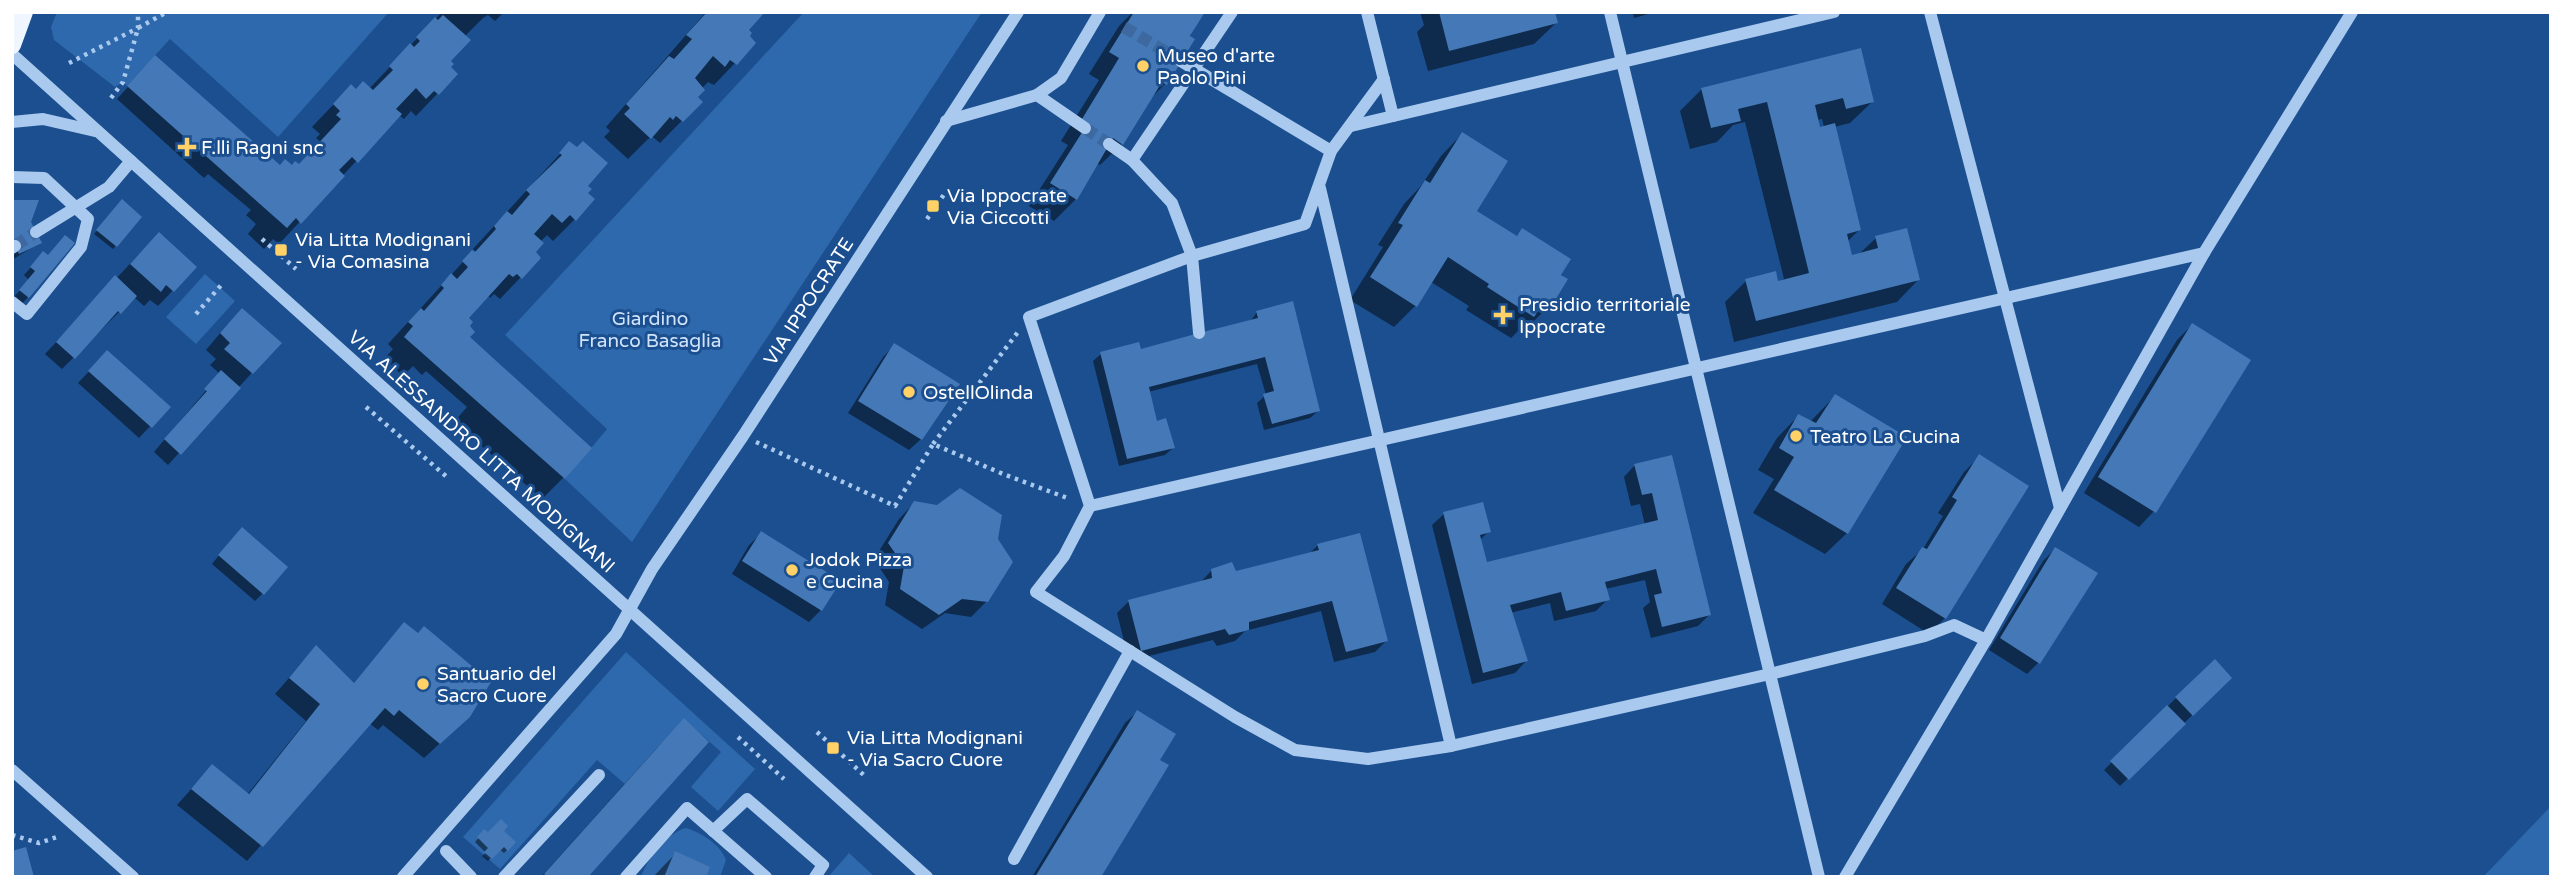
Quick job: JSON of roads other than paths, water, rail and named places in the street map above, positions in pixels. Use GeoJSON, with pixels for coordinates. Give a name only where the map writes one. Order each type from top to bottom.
{"type":"FeatureCollection","features":[{"type":"Feature","properties":{"kind":"main road"},"geometry":{"type":"LineString","coordinates":[[12,45],[24,12]]}},
{"type":"Feature","properties":{"kind":"street","name":"VIA IPPOCRATE"},"geometry":{"type":"LineString","coordinates":[[403,877],[616,634],[652,569],[743,436],[1018,12]]}},
{"type":"Feature","properties":{"kind":"street"},"geometry":{"type":"LineString","coordinates":[[946,121],[1037,95],[1061,78],[1100,12]]}},
{"type":"Feature","properties":{"kind":"street"},"geometry":{"type":"LineString","coordinates":[[1132,160],[1232,12]]}},
{"type":"Feature","properties":{"kind":"street"},"geometry":{"type":"LineString","coordinates":[[1367,12],[1393,116]]}},
{"type":"Feature","properties":{"kind":"street"},"geometry":{"type":"LineString","coordinates":[[1610,12],[1819,877]]}},
{"type":"Feature","properties":{"kind":"street"},"geometry":{"type":"LineString","coordinates":[[1351,126],[1834,12]]}},
{"type":"Feature","properties":{"kind":"street"},"geometry":{"type":"LineString","coordinates":[[1930,12],[2060,508]]}},
{"type":"Feature","properties":{"kind":"street"},"geometry":{"type":"LineString","coordinates":[[1845,877],[1986,640],[2204,253],[2352,12]]}},
{"type":"Feature","properties":{"kind":"street","name":"VIA ALESSANDRO LITTA MODIGNANI"},"geometry":{"type":"LineString","coordinates":[[12,54],[927,877]]}},
{"type":"Feature","properties":{"kind":"street"},"geometry":{"type":"LineString","coordinates":[[1181,61],[1331,151]]}},
{"type":"Feature","properties":{"kind":"street"},"geometry":{"type":"LineString","coordinates":[[1384,79],[1331,151],[1305,224],[1192,256],[1029,317],[1090,506],[1064,556],[1036,592],[1295,750],[1368,759],[1451,746],[1770,674],[1925,636],[1954,625],[1986,640]]}},
{"type":"Feature","properties":{"kind":"street"},"geometry":{"type":"LineString","coordinates":[[1037,95],[1085,128]]}},
{"type":"Feature","properties":{"kind":"street"},"geometry":{"type":"LineString","coordinates":[[12,122],[43,119],[99,132]]}},
{"type":"Feature","properties":{"kind":"street"},"geometry":{"type":"LineString","coordinates":[[1109,144],[1132,160],[1172,203],[1192,256],[1199,333]]}},
{"type":"Feature","properties":{"kind":"street"},"geometry":{"type":"LineString","coordinates":[[36,232],[109,187],[131,161]]}},
{"type":"Feature","properties":{"kind":"street"},"geometry":{"type":"LineString","coordinates":[[12,177],[44,178],[88,219],[81,247],[27,314],[12,302]]}},
{"type":"Feature","properties":{"kind":"street"},"geometry":{"type":"LineString","coordinates":[[1320,188],[1451,746]]}},
{"type":"Feature","properties":{"kind":"street"},"geometry":{"type":"LineString","coordinates":[[1090,506],[2204,253]]}},
{"type":"Feature","properties":{"kind":"street"},"geometry":{"type":"LineString","coordinates":[[1014,859],[1130,651]]}},
{"type":"Feature","properties":{"kind":"street"},"geometry":{"type":"LineString","coordinates":[[12,770],[131,876]]}},
{"type":"Feature","properties":{"kind":"street"},"geometry":{"type":"LineString","coordinates":[[504,877],[599,775]]}},
{"type":"Feature","properties":{"kind":"street"},"geometry":{"type":"LineString","coordinates":[[713,831],[747,799],[823,865],[815,877]]}},
{"type":"Feature","properties":{"kind":"street"},"geometry":{"type":"LineString","coordinates":[[626,877],[687,808],[766,877]]}},
{"type":"Feature","properties":{"kind":"street"},"geometry":{"type":"LineString","coordinates":[[446,851],[471,877]]}},
{"type":"Feature","properties":{"kind":"tunnel"},"geometry":{"type":"LineString","coordinates":[[1124,27],[1181,61]]}},
{"type":"Feature","properties":{"kind":"tunnel"},"geometry":{"type":"LineString","coordinates":[[1085,128],[1109,144]]}},
{"type":"Feature","properties":{"kind":"tunnel"},"geometry":{"type":"LineString","coordinates":[[15,246],[36,232]]}},
{"type":"Feature","properties":{"kind":"place","name":"Museo d'arte Paolo Pini"},"geometry":{"type":"Point","coordinates":[1143,66]}},
{"type":"Feature","properties":{"kind":"place","name":"F.lli Ragni snc"},"geometry":{"type":"Point","coordinates":[187,147]}},
{"type":"Feature","properties":{"kind":"place","name":"Via Ippocrate Via Ciccotti"},"geometry":{"type":"Point","coordinates":[933,206]}},
{"type":"Feature","properties":{"kind":"place","name":"Via Litta Modignani - Via Comasina"},"geometry":{"type":"Point","coordinates":[281,250]}},
{"type":"Feature","properties":{"kind":"place","name":"Presidio territoriale Ippocrate"},"geometry":{"type":"Point","coordinates":[1503,315]}},
{"type":"Feature","properties":{"kind":"place","name":"OstellOlinda"},"geometry":{"type":"Point","coordinates":[909,392]}},
{"type":"Feature","properties":{"kind":"place","name":"Teatro La Cucina"},"geometry":{"type":"Point","coordinates":[1796,436]}},
{"type":"Feature","properties":{"kind":"place","name":"Jodok Pizza e Cucina"},"geometry":{"type":"Point","coordinates":[792,570]}},
{"type":"Feature","properties":{"kind":"place","name":"Santuario del Sacro Cuore"},"geometry":{"type":"Point","coordinates":[423,684]}},
{"type":"Feature","properties":{"kind":"place","name":"Via Litta Modignani - Via Sacro Cuore"},"geometry":{"type":"Point","coordinates":[833,748]}},
{"type":"Feature","properties":{"kind":"park label","name":"Giardino Franco Basaglia"},"geometry":{"type":"Point","coordinates":[650,329]}}]}
